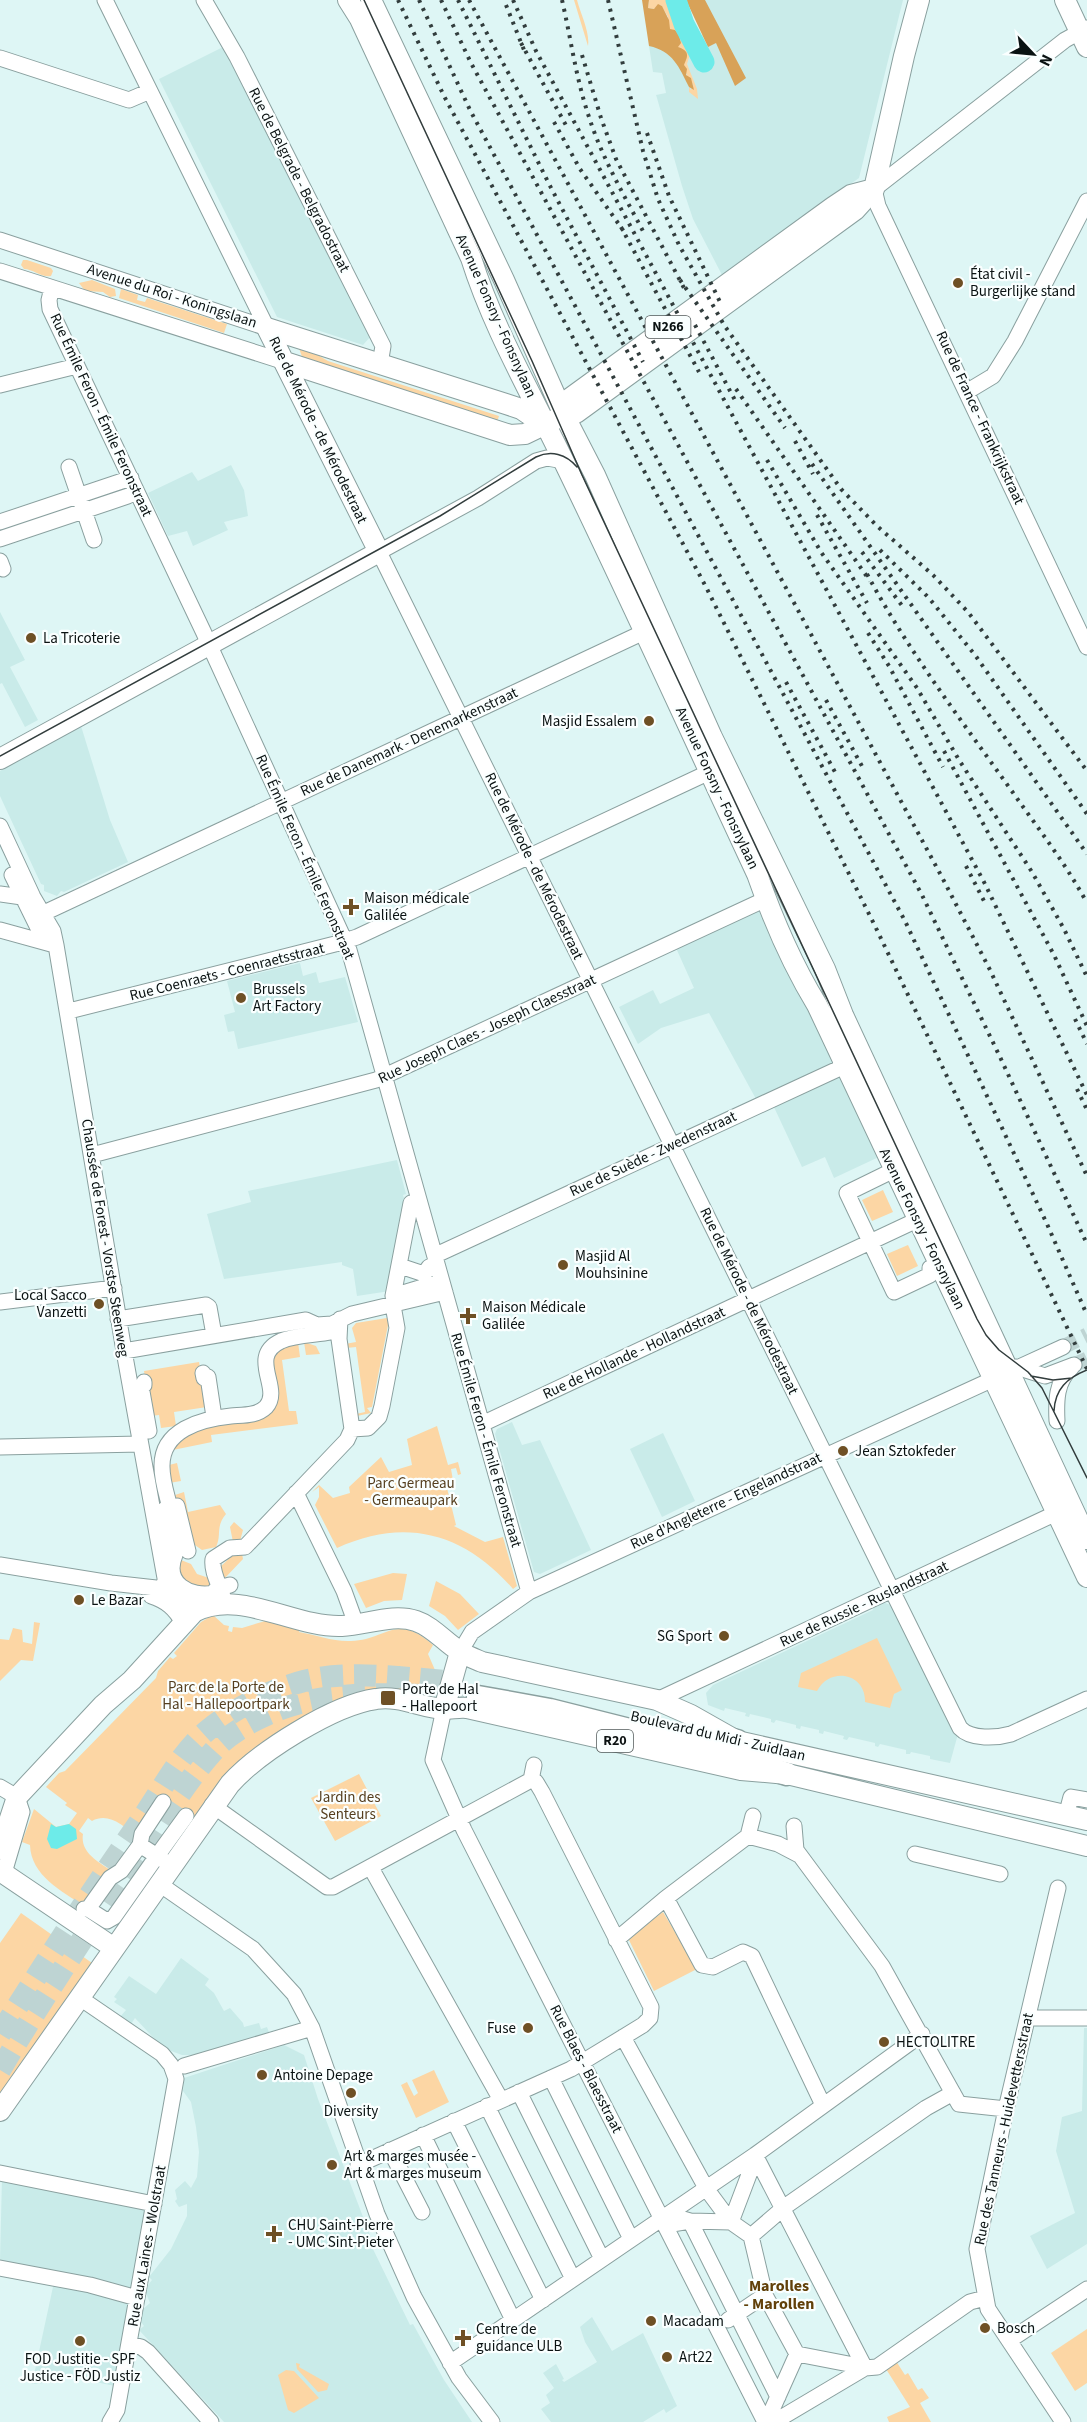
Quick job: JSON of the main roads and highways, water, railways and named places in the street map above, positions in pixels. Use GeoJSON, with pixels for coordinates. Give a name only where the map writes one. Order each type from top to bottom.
{"type":"FeatureCollection","features":[{"type":"Feature","properties":{"kind":"highway","name":"Boulevard du Midi - Zuidlaan"},"geometry":{"type":"LineString","coordinates":[[737,1741],[521,1691],[480,1690],[695,1746],[787,1774]]}},
{"type":"Feature","properties":{"kind":"main road","name":"Avenue Fonsny - Fonsnylaan"},"geometry":{"type":"LineString","coordinates":[[348,0],[360,19],[471,258],[481,289],[513,360],[564,461],[757,874],[798,970],[817,1005],[917,1220],[1005,1372]]}},
{"type":"Feature","properties":{"kind":"main road","name":"Avenue Fonsny - Fonsnylaan"},"geometry":{"type":"LineString","coordinates":[[371,0],[504,280],[563,413],[595,474],[712,737],[825,969],[853,1037],[1005,1372],[1064,1509],[1087,1576]]}},
{"type":"Feature","properties":{"kind":"main road","name":"N266"},"geometry":{"type":"LineString","coordinates":[[563,413],[576,413],[855,210],[874,189],[919,0]]}},
{"type":"Feature","properties":{"kind":"main road"},"geometry":{"type":"LineString","coordinates":[[1065,0],[1085,36]]}},
{"type":"Feature","properties":{"kind":"main road","name":"Avenue du Roi - Koningslaan"},"geometry":{"type":"LineString","coordinates":[[267,328],[521,409],[546,426]]}},
{"type":"Feature","properties":{"kind":"main road","name":"Rue de Mérode - de Mérodestraat"},"geometry":{"type":"LineString","coordinates":[[0,759],[379,552],[267,328]]}},
{"type":"Feature","properties":{"kind":"main road","name":"Avenue du Roi - Koningslaan"},"geometry":{"type":"LineString","coordinates":[[285,362],[507,434],[519,436],[546,426],[563,413]]}},
{"type":"Feature","properties":{"kind":"main road","name":"Avenue Fonsny - Fonsnylaan"},"geometry":{"type":"LineString","coordinates":[[1064,1509],[1087,1539]]}},
{"type":"Feature","properties":{"kind":"main road"},"geometry":{"type":"LineString","coordinates":[[0,1849],[9,1792],[132,1680],[183,1623],[215,1593],[341,1626],[399,1619],[413,1620],[434,1631],[460,1652],[482,1662],[657,1700],[691,1715],[737,1741]]}},
{"type":"Feature","properties":{"kind":"main road"},"geometry":{"type":"LineString","coordinates":[[444,1709],[460,1652]]}},
{"type":"Feature","properties":{"kind":"main road","name":"Boulevard du Midi - Zuidlaan"},"geometry":{"type":"LineString","coordinates":[[0,2111],[114,1948],[154,1880],[212,1805],[245,1768],[327,1716],[377,1699],[399,1700],[444,1709],[467,1708],[741,1770],[787,1774],[1084,1843]]}},
{"type":"Feature","properties":{"kind":"main road","name":"Boulevard du Midi - Zuidlaan"},"geometry":{"type":"LineString","coordinates":[[737,1741],[1087,1820]]}},
{"type":"Feature","properties":{"kind":"main road"},"geometry":{"type":"LineString","coordinates":[[2,1872],[114,1948]]}},
{"type":"Feature","properties":{"kind":"water"},"geometry":{"type":"Polygon","coordinates":[[[397,1666],[403,1669],[406,1675],[403,1681],[397,1684],[391,1681],[388,1675],[391,1669],[397,1666]]]}},
{"type":"Feature","properties":{"kind":"water"},"geometry":{"type":"Polygon","coordinates":[[[51,1824],[56,1827],[69,1824],[76,1829],[77,1839],[57,1849],[51,1848],[47,1839],[51,1824]]]}},
{"type":"Feature","properties":{"kind":"waterway"},"geometry":{"type":"LineString","coordinates":[[676,0],[684,24],[704,62]]}},
{"type":"Feature","properties":{"kind":"tunnel"},"geometry":{"type":"LineString","coordinates":[[1063,1347],[1087,1335]]}},
{"type":"Feature","properties":{"kind":"tunnel"},"geometry":{"type":"LineString","coordinates":[[1074,1365],[1087,1359]]}},
{"type":"Feature","properties":{"kind":"tunnel"},"geometry":{"type":"LineString","coordinates":[[0,2034],[174,1769],[208,1730],[230,1714],[266,1694],[322,1677],[361,1675],[459,1682]]}},
{"type":"Feature","properties":{"kind":"tunnel"},"geometry":{"type":"LineString","coordinates":[[0,2070],[69,1960],[177,1798],[207,1758],[231,1735],[276,1711],[324,1698],[376,1694],[478,1697]]}},
{"type":"Feature","properties":{"kind":"tram line"},"geometry":{"type":"LineString","coordinates":[[364,0],[532,361],[582,475],[977,1319],[986,1335],[999,1350],[1028,1372],[1042,1388],[1087,1478]]}},
{"type":"Feature","properties":{"kind":"tram line"},"geometry":{"type":"LineString","coordinates":[[0,756],[440,516],[536,457],[547,454],[563,456],[577,467]]}},
{"type":"Feature","properties":{"kind":"tram line"},"geometry":{"type":"LineString","coordinates":[[1054,1411],[1057,1396],[1063,1385],[1087,1370]]}},
{"type":"Feature","properties":{"kind":"tram line"},"geometry":{"type":"LineString","coordinates":[[1031,1376],[1053,1380],[1072,1378]]}},
{"type":"Feature","properties":{"kind":"railway"},"geometry":{"type":"LineString","coordinates":[[398,0],[444,96],[706,587],[875,926],[1087,1369]]}},
{"type":"Feature","properties":{"kind":"railway"},"geometry":{"type":"LineString","coordinates":[[419,0],[470,110],[905,921],[1047,1224],[1087,1315]]}},
{"type":"Feature","properties":{"kind":"railway"},"geometry":{"type":"LineString","coordinates":[[441,0],[471,63],[922,895],[1087,1244]]}},
{"type":"Feature","properties":{"kind":"railway"},"geometry":{"type":"LineString","coordinates":[[458,0],[549,184],[643,362]]}},
{"type":"Feature","properties":{"kind":"railway"},"geometry":{"type":"LineString","coordinates":[[469,0],[944,881],[990,970],[1087,1176]]}},
{"type":"Feature","properties":{"kind":"railway"},"geometry":{"type":"LineString","coordinates":[[513,0],[536,51],[984,882],[1087,1095]]}},
{"type":"Feature","properties":{"kind":"railway"},"geometry":{"type":"LineString","coordinates":[[562,0],[584,103],[594,132],[644,233]]}},
{"type":"Feature","properties":{"kind":"railway"},"geometry":{"type":"LineString","coordinates":[[608,0],[643,151],[658,199],[679,245],[724,325],[841,489],[877,526],[933,575],[968,612],[1087,771]]}},
{"type":"Feature","properties":{"kind":"railway"},"geometry":{"type":"LineString","coordinates":[[506,5],[524,50]]}},
{"type":"Feature","properties":{"kind":"railway"},"geometry":{"type":"LineString","coordinates":[[521,43],[568,129]]}},
{"type":"Feature","properties":{"kind":"railway"},"geometry":{"type":"LineString","coordinates":[[582,55],[616,159],[684,288]]}},
{"type":"Feature","properties":{"kind":"railway"},"geometry":{"type":"LineString","coordinates":[[554,122],[580,169],[625,233]]}},
{"type":"Feature","properties":{"kind":"railway"},"geometry":{"type":"LineString","coordinates":[[647,133],[669,196],[721,304]]}},
{"type":"Feature","properties":{"kind":"railway"},"geometry":{"type":"LineString","coordinates":[[621,227],[699,372]]}},
{"type":"Feature","properties":{"kind":"railway"},"geometry":{"type":"LineString","coordinates":[[680,280],[785,428]]}},
{"type":"Feature","properties":{"kind":"railway"},"geometry":{"type":"LineString","coordinates":[[695,325],[737,404]]}},
{"type":"Feature","properties":{"kind":"railway"},"geometry":{"type":"LineString","coordinates":[[736,389],[870,581]]}},
{"type":"Feature","properties":{"kind":"railway"},"geometry":{"type":"LineString","coordinates":[[795,441],[813,474]]}},
{"type":"Feature","properties":{"kind":"railway"},"geometry":{"type":"LineString","coordinates":[[767,460],[821,552],[917,688],[959,760],[1032,872],[1064,929],[1087,977]]}},
{"type":"Feature","properties":{"kind":"railway"},"geometry":{"type":"LineString","coordinates":[[812,464],[1087,854]]}},
{"type":"Feature","properties":{"kind":"railway"},"geometry":{"type":"LineString","coordinates":[[817,515],[867,603]]}},
{"type":"Feature","properties":{"kind":"railway"},"geometry":{"type":"LineString","coordinates":[[880,550],[929,598],[975,655],[1087,814]]}},
{"type":"Feature","properties":{"kind":"railway"},"geometry":{"type":"LineString","coordinates":[[862,552],[903,607]]}},
{"type":"Feature","properties":{"kind":"railway"},"geometry":{"type":"LineString","coordinates":[[867,574],[921,663],[1056,852],[1087,903]]}},
{"type":"Feature","properties":{"kind":"railway"},"geometry":{"type":"LineString","coordinates":[[868,633],[889,666],[943,767]]}},
{"type":"Feature","properties":{"kind":"railway"},"geometry":{"type":"LineString","coordinates":[[786,682],[835,772]]}},
{"type":"Feature","properties":{"kind":"railway"},"geometry":{"type":"LineString","coordinates":[[826,700],[863,768]]}},
{"type":"Feature","properties":{"kind":"railway"},"geometry":{"type":"LineString","coordinates":[[944,751],[1054,955],[1087,1026]]}},
{"type":"Feature","properties":{"kind":"railway"},"geometry":{"type":"LineString","coordinates":[[966,866],[985,903]]}},
{"type":"Feature","properties":{"kind":"railway"},"geometry":{"type":"LineString","coordinates":[[1075,1019],[1087,1044]]}},
{"type":"Feature","properties":{"kind":"railway"},"geometry":{"type":"LineString","coordinates":[[1077,1089],[1087,1110]]}},
{"type":"Feature","properties":{"kind":"place","name":"État civil - Burgerlijke stand"},"geometry":{"type":"Point","coordinates":[958,283]}},
{"type":"Feature","properties":{"kind":"place","name":"La Tricoterie"},"geometry":{"type":"Point","coordinates":[31,638]}},
{"type":"Feature","properties":{"kind":"place","name":"Masjid Essalem"},"geometry":{"type":"Point","coordinates":[649,721]}},
{"type":"Feature","properties":{"kind":"place","name":"Maison médicale Galilée"},"geometry":{"type":"Point","coordinates":[351,907]}},
{"type":"Feature","properties":{"kind":"place","name":"Brussels Art Factory"},"geometry":{"type":"Point","coordinates":[241,998]}},
{"type":"Feature","properties":{"kind":"place","name":"Masjid Al Mouhsinine"},"geometry":{"type":"Point","coordinates":[563,1265]}},
{"type":"Feature","properties":{"kind":"place","name":"Local Sacco Vanzetti"},"geometry":{"type":"Point","coordinates":[99,1304]}},
{"type":"Feature","properties":{"kind":"place","name":"Maison Médicale Galilée"},"geometry":{"type":"Point","coordinates":[468,1316]}},
{"type":"Feature","properties":{"kind":"place","name":"Jean Sztokfeder"},"geometry":{"type":"Point","coordinates":[843,1451]}},
{"type":"Feature","properties":{"kind":"place","name":"Le Bazar"},"geometry":{"type":"Point","coordinates":[79,1600]}},
{"type":"Feature","properties":{"kind":"place","name":"SG Sport"},"geometry":{"type":"Point","coordinates":[724,1636]}},
{"type":"Feature","properties":{"kind":"place","name":"Porte de Hal - Hallepoort"},"geometry":{"type":"Point","coordinates":[388,1698]}},
{"type":"Feature","properties":{"kind":"place","name":"Fuse"},"geometry":{"type":"Point","coordinates":[528,2028]}},
{"type":"Feature","properties":{"kind":"place","name":"HECTOLITRE"},"geometry":{"type":"Point","coordinates":[884,2042]}},
{"type":"Feature","properties":{"kind":"place","name":"Antoine Depage"},"geometry":{"type":"Point","coordinates":[262,2075]}},
{"type":"Feature","properties":{"kind":"place","name":"Diversity"},"geometry":{"type":"Point","coordinates":[351,2093]}},
{"type":"Feature","properties":{"kind":"place","name":"Art & marges musée - Art & marges museum"},"geometry":{"type":"Point","coordinates":[332,2165]}},
{"type":"Feature","properties":{"kind":"place","name":"CHU Saint-Pierre - UMC Sint-Pieter"},"geometry":{"type":"Point","coordinates":[274,2234]}},
{"type":"Feature","properties":{"kind":"place","name":"Macadam"},"geometry":{"type":"Point","coordinates":[651,2321]}},
{"type":"Feature","properties":{"kind":"place","name":"Bosch"},"geometry":{"type":"Point","coordinates":[985,2328]}},
{"type":"Feature","properties":{"kind":"place","name":"Centre de guidance ULB"},"geometry":{"type":"Point","coordinates":[463,2338]}},
{"type":"Feature","properties":{"kind":"place","name":"FOD Justitie - SPF Justice - FÖD Justiz"},"geometry":{"type":"Point","coordinates":[80,2341]}},
{"type":"Feature","properties":{"kind":"place","name":"Art22"},"geometry":{"type":"Point","coordinates":[667,2357]}},
{"type":"Feature","properties":{"kind":"district","name":"Marolles - Marollen"},"geometry":{"type":"Point","coordinates":[779,2295]}},
{"type":"Feature","properties":{"kind":"park label","name":"Parc Germeau - Germeaupark"},"geometry":{"type":"Point","coordinates":[411,1492]}},
{"type":"Feature","properties":{"kind":"park label","name":"Parc de la Porte de Hal - Hallepoortpark"},"geometry":{"type":"Point","coordinates":[226,1696]}},
{"type":"Feature","properties":{"kind":"park label","name":"Jardin des Senteurs"},"geometry":{"type":"Point","coordinates":[348,1806]}}]}
